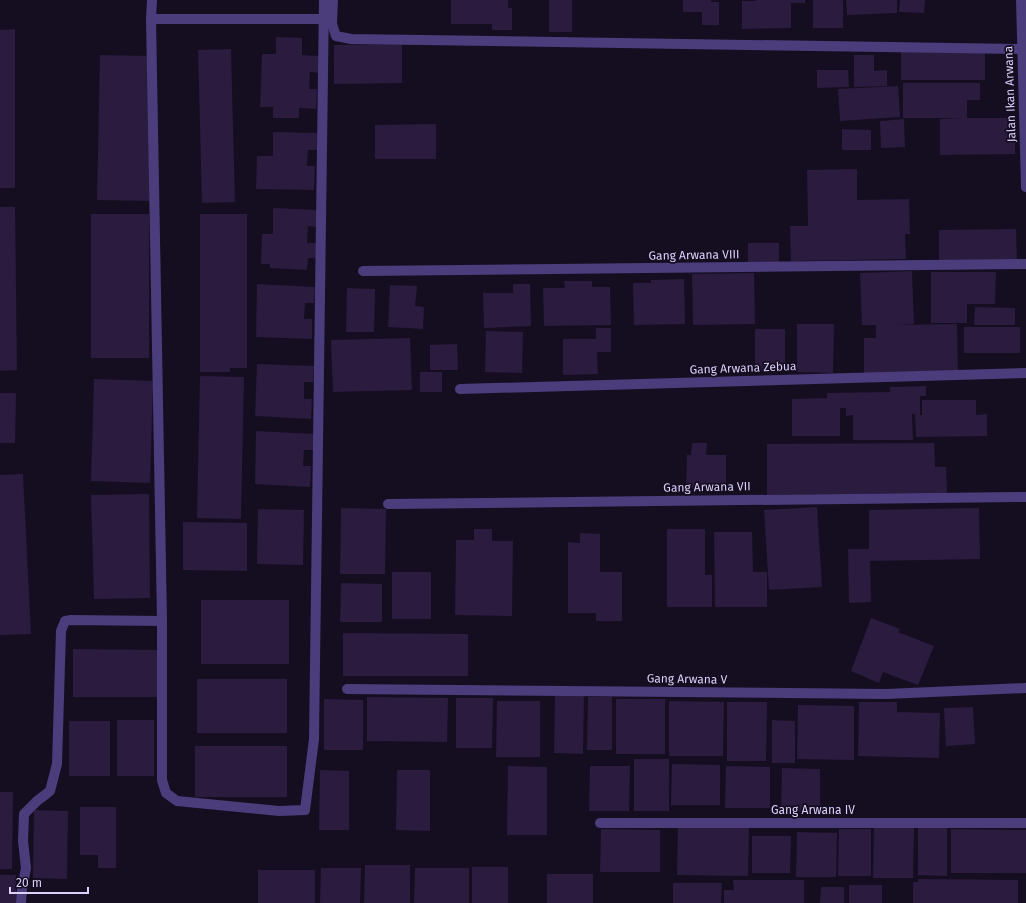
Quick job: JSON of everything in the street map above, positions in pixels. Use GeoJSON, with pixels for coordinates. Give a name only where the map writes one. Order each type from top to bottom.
{"type":"FeatureCollection","features":[{"type":"Feature","properties":{"kind":"street"},"geometry":{"type":"LineString","coordinates":[[152,0],[151,19],[162,621],[162,780],[166,793],[176,801],[280,811],[305,810],[314,739],[324,0]]}},
{"type":"Feature","properties":{"kind":"street"},"geometry":{"type":"LineString","coordinates":[[333,0],[332,24],[336,36],[351,39],[1022,49]]}},
{"type":"Feature","properties":{"kind":"street","name":"Jalan Ikan Arwana"},"geometry":{"type":"LineString","coordinates":[[1022,3],[1026,187]]}},
{"type":"Feature","properties":{"kind":"street"},"geometry":{"type":"LineString","coordinates":[[151,19],[324,19]]}},
{"type":"Feature","properties":{"kind":"street","name":"Gang Arwana VIII"},"geometry":{"type":"LineString","coordinates":[[363,271],[1026,264]]}},
{"type":"Feature","properties":{"kind":"street","name":"Gang Arwana Zebua"},"geometry":{"type":"LineString","coordinates":[[460,389],[1026,372]]}},
{"type":"Feature","properties":{"kind":"street","name":"Gang Arwana VII"},"geometry":{"type":"LineString","coordinates":[[388,504],[1026,497]]}},
{"type":"Feature","properties":{"kind":"street"},"geometry":{"type":"LineString","coordinates":[[21,903],[26,868],[23,841],[24,814],[37,800],[50,791],[57,764],[61,631],[65,621],[162,621]]}},
{"type":"Feature","properties":{"kind":"street","name":"Gang Arwana V"},"geometry":{"type":"LineString","coordinates":[[347,689],[886,694],[1026,688]]}},
{"type":"Feature","properties":{"kind":"street","name":"Gang Arwana IV"},"geometry":{"type":"LineString","coordinates":[[600,823],[1026,823]]}},
{"type":"Feature","properties":{"kind":"building"},"geometry":{"type":"Polygon","coordinates":[[[451,0],[508,0],[508,8],[512,8],[512,30],[492,30],[492,24],[451,24],[451,0]]]}},
{"type":"Feature","properties":{"kind":"building"},"geometry":{"type":"Polygon","coordinates":[[[549,0],[572,0],[572,32],[549,32],[549,0]]]}},
{"type":"Feature","properties":{"kind":"building"},"geometry":{"type":"Polygon","coordinates":[[[683,0],[711,0],[711,2],[719,2],[719,25],[702,25],[702,12],[683,12],[683,0]]]}},
{"type":"Feature","properties":{"kind":"building"},"geometry":{"type":"Polygon","coordinates":[[[805,0],[805,3],[791,3],[791,28],[742,29],[742,1],[805,0]]]}},
{"type":"Feature","properties":{"kind":"building"},"geometry":{"type":"Polygon","coordinates":[[[813,0],[843,0],[843,28],[813,28],[813,0]]]}},
{"type":"Feature","properties":{"kind":"building"},"geometry":{"type":"Polygon","coordinates":[[[846,0],[897,0],[897,13],[847,15],[846,0]]]}},
{"type":"Feature","properties":{"kind":"building"},"geometry":{"type":"Polygon","coordinates":[[[900,0],[925,0],[924,13],[899,12],[900,0]]]}},
{"type":"Feature","properties":{"kind":"building"},"geometry":{"type":"Polygon","coordinates":[[[15,29],[15,188],[0,188],[0,30],[15,29]]]}},
{"type":"Feature","properties":{"kind":"building"},"geometry":{"type":"Polygon","coordinates":[[[276,37],[302,38],[302,55],[319,56],[319,73],[310,72],[309,89],[317,89],[316,109],[299,108],[299,118],[273,118],[273,107],[260,107],[262,54],[276,54],[276,37]]]}},
{"type":"Feature","properties":{"kind":"building"},"geometry":{"type":"Polygon","coordinates":[[[402,44],[402,83],[334,84],[334,45],[402,44]]]}},
{"type":"Feature","properties":{"kind":"building"},"geometry":{"type":"Polygon","coordinates":[[[901,48],[985,49],[985,80],[901,80],[901,48]]]}},
{"type":"Feature","properties":{"kind":"building"},"geometry":{"type":"Polygon","coordinates":[[[231,49],[235,202],[202,203],[198,50],[231,49]]]}},
{"type":"Feature","properties":{"kind":"building"},"geometry":{"type":"Polygon","coordinates":[[[100,55],[152,56],[149,201],[97,200],[100,55]]]}},
{"type":"Feature","properties":{"kind":"building"},"geometry":{"type":"Polygon","coordinates":[[[854,55],[874,55],[874,71],[887,70],[887,86],[854,87],[854,55]]]}},
{"type":"Feature","properties":{"kind":"building"},"geometry":{"type":"Polygon","coordinates":[[[817,70],[848,70],[849,87],[817,88],[817,70]]]}},
{"type":"Feature","properties":{"kind":"building"},"geometry":{"type":"Polygon","coordinates":[[[903,83],[980,83],[980,100],[967,100],[967,118],[1015,118],[1015,154],[940,155],[940,119],[963,118],[903,118],[903,83]]]}},
{"type":"Feature","properties":{"kind":"building"},"geometry":{"type":"Polygon","coordinates":[[[898,86],[900,117],[840,121],[838,89],[898,86]]]}},
{"type":"Feature","properties":{"kind":"building"},"geometry":{"type":"Polygon","coordinates":[[[904,119],[905,147],[881,148],[880,121],[904,119]]]}},
{"type":"Feature","properties":{"kind":"building"},"geometry":{"type":"Polygon","coordinates":[[[436,124],[436,159],[375,159],[375,125],[436,124]]]}},
{"type":"Feature","properties":{"kind":"building"},"geometry":{"type":"Polygon","coordinates":[[[842,129],[871,130],[871,150],[842,150],[842,129]]]}},
{"type":"Feature","properties":{"kind":"building"},"geometry":{"type":"Polygon","coordinates":[[[273,132],[317,133],[317,150],[308,150],[307,166],[315,166],[314,190],[256,189],[257,156],[273,156],[273,132]]]}},
{"type":"Feature","properties":{"kind":"building"},"geometry":{"type":"Polygon","coordinates":[[[857,169],[857,200],[909,199],[910,234],[905,234],[906,259],[791,261],[790,226],[808,226],[807,170],[857,169]]]}},
{"type":"Feature","properties":{"kind":"building"},"geometry":{"type":"Polygon","coordinates":[[[0,207],[15,207],[17,370],[0,371],[0,207]]]}},
{"type":"Feature","properties":{"kind":"building"},"geometry":{"type":"Polygon","coordinates":[[[273,208],[317,210],[317,227],[308,226],[307,243],[316,243],[316,258],[308,258],[307,270],[270,268],[270,264],[261,264],[262,234],[273,234],[273,208]]]}},
{"type":"Feature","properties":{"kind":"building"},"geometry":{"type":"Polygon","coordinates":[[[91,214],[149,214],[149,358],[91,358],[91,214]]]}},
{"type":"Feature","properties":{"kind":"building"},"geometry":{"type":"Polygon","coordinates":[[[200,214],[247,214],[247,368],[230,368],[230,372],[200,372],[200,214]]]}},
{"type":"Feature","properties":{"kind":"building"},"geometry":{"type":"Polygon","coordinates":[[[1016,229],[1017,260],[939,261],[939,230],[1016,229]]]}},
{"type":"Feature","properties":{"kind":"building"},"geometry":{"type":"Polygon","coordinates":[[[748,243],[779,243],[779,263],[748,263],[748,243]]]}},
{"type":"Feature","properties":{"kind":"building"},"geometry":{"type":"Polygon","coordinates":[[[912,271],[914,324],[896,325],[957,324],[958,373],[864,374],[864,338],[876,338],[876,325],[862,325],[860,273],[912,271]]]}},
{"type":"Feature","properties":{"kind":"building"},"geometry":{"type":"Polygon","coordinates":[[[931,272],[996,272],[995,304],[967,304],[967,323],[931,323],[931,272]]]}},
{"type":"Feature","properties":{"kind":"building"},"geometry":{"type":"Polygon","coordinates":[[[754,273],[755,324],[693,325],[692,274],[754,273]]]}},
{"type":"Feature","properties":{"kind":"building"},"geometry":{"type":"Polygon","coordinates":[[[684,279],[685,324],[634,325],[633,283],[651,283],[651,280],[684,279]]]}},
{"type":"Feature","properties":{"kind":"building"},"geometry":{"type":"Polygon","coordinates":[[[564,281],[592,281],[592,287],[610,287],[611,325],[544,326],[543,288],[565,288],[564,281]]]}},
{"type":"Feature","properties":{"kind":"building"},"geometry":{"type":"Polygon","coordinates":[[[257,284],[315,287],[314,303],[305,303],[304,319],[312,319],[312,339],[256,337],[257,284]]]}},
{"type":"Feature","properties":{"kind":"building"},"geometry":{"type":"Polygon","coordinates":[[[513,284],[530,284],[531,326],[484,328],[483,293],[513,293],[513,284]]]}},
{"type":"Feature","properties":{"kind":"building"},"geometry":{"type":"Polygon","coordinates":[[[390,285],[417,286],[415,306],[424,307],[423,329],[388,327],[390,285]]]}},
{"type":"Feature","properties":{"kind":"building"},"geometry":{"type":"Polygon","coordinates":[[[347,288],[375,289],[374,332],[346,332],[347,288]]]}},
{"type":"Feature","properties":{"kind":"building"},"geometry":{"type":"Polygon","coordinates":[[[975,307],[1015,308],[1015,325],[974,325],[975,307]]]}},
{"type":"Feature","properties":{"kind":"building"},"geometry":{"type":"Polygon","coordinates":[[[797,324],[834,324],[833,373],[797,372],[797,324]]]}},
{"type":"Feature","properties":{"kind":"building"},"geometry":{"type":"Polygon","coordinates":[[[964,327],[1020,327],[1020,353],[964,353],[964,327]]]}},
{"type":"Feature","properties":{"kind":"building"},"geometry":{"type":"Polygon","coordinates":[[[596,328],[611,328],[611,352],[597,352],[598,374],[563,375],[563,339],[596,339],[596,328]]]}},
{"type":"Feature","properties":{"kind":"building"},"geometry":{"type":"Polygon","coordinates":[[[755,329],[785,329],[785,371],[755,371],[755,329]]]}},
{"type":"Feature","properties":{"kind":"building"},"geometry":{"type":"Polygon","coordinates":[[[486,331],[523,332],[522,373],[485,372],[486,331]]]}},
{"type":"Feature","properties":{"kind":"building"},"geometry":{"type":"Polygon","coordinates":[[[410,338],[412,390],[333,392],[331,340],[410,338]]]}},
{"type":"Feature","properties":{"kind":"building"},"geometry":{"type":"Polygon","coordinates":[[[457,344],[458,370],[430,370],[430,345],[457,344]]]}},
{"type":"Feature","properties":{"kind":"building"},"geometry":{"type":"Polygon","coordinates":[[[257,364],[314,366],[313,382],[304,382],[304,399],[312,399],[311,419],[255,416],[257,364]]]}},
{"type":"Feature","properties":{"kind":"building"},"geometry":{"type":"Polygon","coordinates":[[[420,372],[442,372],[442,392],[420,392],[420,372]]]}},
{"type":"Feature","properties":{"kind":"building"},"geometry":{"type":"Polygon","coordinates":[[[200,376],[244,377],[241,519],[197,518],[200,376]]]}},
{"type":"Feature","properties":{"kind":"building"},"geometry":{"type":"Polygon","coordinates":[[[94,379],[153,381],[150,483],[91,481],[94,379]]]}},
{"type":"Feature","properties":{"kind":"building"},"geometry":{"type":"Polygon","coordinates":[[[926,386],[926,396],[920,396],[920,415],[922,415],[922,400],[976,400],[976,415],[987,414],[987,436],[916,437],[915,414],[912,414],[913,440],[853,440],[853,415],[846,416],[846,408],[840,408],[840,436],[792,436],[792,399],[827,398],[827,393],[890,392],[890,387],[926,386]]]}},
{"type":"Feature","properties":{"kind":"building"},"geometry":{"type":"Polygon","coordinates":[[[0,393],[16,393],[15,443],[0,443],[0,393]]]}},
{"type":"Feature","properties":{"kind":"building"},"geometry":{"type":"Polygon","coordinates":[[[256,431],[314,434],[313,450],[304,450],[303,466],[311,466],[310,487],[255,484],[256,431]]]}},
{"type":"Feature","properties":{"kind":"building"},"geometry":{"type":"Polygon","coordinates":[[[692,443],[707,443],[706,455],[726,455],[726,488],[686,488],[687,455],[691,455],[692,443]]]}},
{"type":"Feature","properties":{"kind":"building"},"geometry":{"type":"Polygon","coordinates":[[[934,443],[935,467],[946,467],[947,493],[767,495],[767,444],[934,443]]]}},
{"type":"Feature","properties":{"kind":"building"},"geometry":{"type":"Polygon","coordinates":[[[23,474],[31,634],[0,635],[0,475],[23,474]]]}},
{"type":"Feature","properties":{"kind":"building"},"geometry":{"type":"Polygon","coordinates":[[[149,494],[150,598],[94,599],[91,495],[149,494]]]}},
{"type":"Feature","properties":{"kind":"building"},"geometry":{"type":"Polygon","coordinates":[[[817,507],[822,587],[769,590],[764,510],[817,507]]]}},
{"type":"Feature","properties":{"kind":"building"},"geometry":{"type":"Polygon","coordinates":[[[341,508],[386,509],[385,574],[340,574],[341,508]]]}},
{"type":"Feature","properties":{"kind":"building"},"geometry":{"type":"Polygon","coordinates":[[[979,508],[980,559],[870,561],[871,602],[849,603],[848,549],[869,549],[869,510],[979,508]]]}},
{"type":"Feature","properties":{"kind":"building"},"geometry":{"type":"Polygon","coordinates":[[[258,509],[304,510],[303,565],[257,564],[258,509]]]}},
{"type":"Feature","properties":{"kind":"building"},"geometry":{"type":"Polygon","coordinates":[[[183,522],[247,523],[247,571],[183,570],[183,522]]]}},
{"type":"Feature","properties":{"kind":"building"},"geometry":{"type":"Polygon","coordinates":[[[474,529],[492,529],[492,541],[513,541],[512,616],[455,615],[456,540],[474,540],[474,529]]]}},
{"type":"Feature","properties":{"kind":"building"},"geometry":{"type":"Polygon","coordinates":[[[667,529],[705,529],[705,575],[712,575],[712,607],[667,607],[667,529]]]}},
{"type":"Feature","properties":{"kind":"building"},"geometry":{"type":"Polygon","coordinates":[[[714,532],[752,532],[753,572],[767,572],[767,607],[715,607],[714,532]]]}},
{"type":"Feature","properties":{"kind":"building"},"geometry":{"type":"Polygon","coordinates":[[[580,533],[600,534],[600,572],[622,572],[622,621],[596,621],[596,613],[568,613],[568,542],[580,543],[580,533]]]}},
{"type":"Feature","properties":{"kind":"building"},"geometry":{"type":"Polygon","coordinates":[[[392,572],[431,572],[431,619],[392,619],[392,572]]]}},
{"type":"Feature","properties":{"kind":"building"},"geometry":{"type":"Polygon","coordinates":[[[341,583],[382,584],[382,622],[340,622],[341,583]]]}},
{"type":"Feature","properties":{"kind":"building"},"geometry":{"type":"Polygon","coordinates":[[[201,600],[289,600],[289,664],[201,664],[201,600]]]}},
{"type":"Feature","properties":{"kind":"building"},"geometry":{"type":"Polygon","coordinates":[[[871,618],[900,629],[898,632],[934,646],[918,685],[883,672],[879,683],[851,671],[871,618]]]}},
{"type":"Feature","properties":{"kind":"building"},"geometry":{"type":"Polygon","coordinates":[[[343,633],[468,634],[468,676],[343,676],[343,633]]]}},
{"type":"Feature","properties":{"kind":"building"},"geometry":{"type":"Polygon","coordinates":[[[73,649],[161,650],[161,697],[73,697],[73,649]]]}},
{"type":"Feature","properties":{"kind":"building"},"geometry":{"type":"Polygon","coordinates":[[[197,679],[287,679],[287,733],[197,733],[197,679]]]}},
{"type":"Feature","properties":{"kind":"building"},"geometry":{"type":"Polygon","coordinates":[[[555,693],[584,694],[583,754],[554,753],[555,693]]]}},
{"type":"Feature","properties":{"kind":"building"},"geometry":{"type":"Polygon","coordinates":[[[367,697],[448,698],[447,742],[367,741],[367,697]]]}},
{"type":"Feature","properties":{"kind":"building"},"geometry":{"type":"Polygon","coordinates":[[[588,697],[612,697],[612,750],[587,750],[588,697]]]}},
{"type":"Feature","properties":{"kind":"building"},"geometry":{"type":"Polygon","coordinates":[[[456,698],[493,698],[492,748],[456,748],[456,698]]]}},
{"type":"Feature","properties":{"kind":"building"},"geometry":{"type":"Polygon","coordinates":[[[324,699],[363,700],[363,750],[324,750],[324,699]]]}},
{"type":"Feature","properties":{"kind":"building"},"geometry":{"type":"Polygon","coordinates":[[[616,699],[665,699],[665,754],[616,754],[616,699]]]}},
{"type":"Feature","properties":{"kind":"building"},"geometry":{"type":"Polygon","coordinates":[[[497,701],[540,701],[540,757],[496,757],[497,701]]]}},
{"type":"Feature","properties":{"kind":"building"},"geometry":{"type":"Polygon","coordinates":[[[669,701],[724,702],[723,756],[669,756],[669,701]]]}},
{"type":"Feature","properties":{"kind":"building"},"geometry":{"type":"Polygon","coordinates":[[[727,702],[767,702],[766,761],[727,761],[727,702]]]}},
{"type":"Feature","properties":{"kind":"building"},"geometry":{"type":"Polygon","coordinates":[[[859,702],[897,702],[897,712],[940,713],[939,758],[858,756],[859,702]]]}},
{"type":"Feature","properties":{"kind":"building"},"geometry":{"type":"Polygon","coordinates":[[[798,705],[854,706],[854,760],[797,759],[798,705]]]}},
{"type":"Feature","properties":{"kind":"building"},"geometry":{"type":"Polygon","coordinates":[[[973,707],[975,744],[946,746],[944,708],[973,707]]]}},
{"type":"Feature","properties":{"kind":"building"},"geometry":{"type":"Polygon","coordinates":[[[117,720],[154,720],[154,776],[117,776],[117,720]]]}},
{"type":"Feature","properties":{"kind":"building"},"geometry":{"type":"Polygon","coordinates":[[[772,720],[795,721],[795,763],[772,763],[772,720]]]}},
{"type":"Feature","properties":{"kind":"building"},"geometry":{"type":"Polygon","coordinates":[[[69,721],[110,721],[110,776],[69,776],[69,721]]]}},
{"type":"Feature","properties":{"kind":"building"},"geometry":{"type":"Polygon","coordinates":[[[195,746],[287,746],[287,797],[195,797],[195,746]]]}},
{"type":"Feature","properties":{"kind":"building"},"geometry":{"type":"Polygon","coordinates":[[[634,759],[669,759],[669,811],[634,811],[634,759]]]}},
{"type":"Feature","properties":{"kind":"building"},"geometry":{"type":"Polygon","coordinates":[[[672,764],[720,765],[720,805],[671,805],[672,764]]]}},
{"type":"Feature","properties":{"kind":"building"},"geometry":{"type":"Polygon","coordinates":[[[508,766],[547,767],[547,835],[507,835],[508,766]]]}},
{"type":"Feature","properties":{"kind":"building"},"geometry":{"type":"Polygon","coordinates":[[[590,766],[630,766],[629,811],[589,811],[590,766]]]}},
{"type":"Feature","properties":{"kind":"building"},"geometry":{"type":"Polygon","coordinates":[[[726,766],[770,767],[770,808],[725,808],[726,766]]]}},
{"type":"Feature","properties":{"kind":"building"},"geometry":{"type":"Polygon","coordinates":[[[782,768],[820,769],[820,812],[781,811],[782,768]]]}},
{"type":"Feature","properties":{"kind":"building"},"geometry":{"type":"Polygon","coordinates":[[[320,770],[349,771],[349,830],[319,830],[320,770]]]}},
{"type":"Feature","properties":{"kind":"building"},"geometry":{"type":"Polygon","coordinates":[[[397,770],[430,770],[430,831],[396,830],[397,770]]]}},
{"type":"Feature","properties":{"kind":"building"},"geometry":{"type":"Polygon","coordinates":[[[0,792],[13,792],[12,869],[0,869],[0,792]]]}},
{"type":"Feature","properties":{"kind":"building"},"geometry":{"type":"Polygon","coordinates":[[[80,807],[116,807],[116,868],[98,868],[98,855],[80,855],[80,807]]]}},
{"type":"Feature","properties":{"kind":"building"},"geometry":{"type":"Polygon","coordinates":[[[34,810],[68,811],[67,879],[33,878],[34,810]]]}},
{"type":"Feature","properties":{"kind":"building"},"geometry":{"type":"Polygon","coordinates":[[[678,824],[749,825],[748,876],[677,875],[678,824]]]}},
{"type":"Feature","properties":{"kind":"building"},"geometry":{"type":"Polygon","coordinates":[[[874,827],[914,827],[913,878],[873,878],[874,827]]]}},
{"type":"Feature","properties":{"kind":"building"},"geometry":{"type":"Polygon","coordinates":[[[918,828],[947,828],[947,876],[918,875],[918,828]]]}},
{"type":"Feature","properties":{"kind":"building"},"geometry":{"type":"Polygon","coordinates":[[[601,829],[660,830],[660,872],[600,872],[601,829]]]}},
{"type":"Feature","properties":{"kind":"building"},"geometry":{"type":"Polygon","coordinates":[[[839,829],[871,829],[871,876],[838,876],[839,829]]]}},
{"type":"Feature","properties":{"kind":"building"},"geometry":{"type":"Polygon","coordinates":[[[951,829],[1026,830],[1026,873],[951,873],[951,829]]]}},
{"type":"Feature","properties":{"kind":"building"},"geometry":{"type":"Polygon","coordinates":[[[797,832],[837,833],[836,877],[796,877],[797,832]]]}},
{"type":"Feature","properties":{"kind":"building"},"geometry":{"type":"Polygon","coordinates":[[[752,836],[791,836],[790,873],[752,873],[752,836]]]}},
{"type":"Feature","properties":{"kind":"building"},"geometry":{"type":"Polygon","coordinates":[[[365,865],[410,865],[410,903],[364,903],[365,865]]]}},
{"type":"Feature","properties":{"kind":"building"},"geometry":{"type":"Polygon","coordinates":[[[472,867],[508,867],[508,903],[472,903],[472,867]]]}},
{"type":"Feature","properties":{"kind":"building"},"geometry":{"type":"Polygon","coordinates":[[[321,868],[361,868],[360,903],[320,903],[321,868]]]}},
{"type":"Feature","properties":{"kind":"building"},"geometry":{"type":"Polygon","coordinates":[[[415,868],[469,868],[469,903],[414,903],[415,868]]]}},
{"type":"Feature","properties":{"kind":"building"},"geometry":{"type":"Polygon","coordinates":[[[258,870],[315,870],[315,903],[258,903],[258,870]]]}},
{"type":"Feature","properties":{"kind":"building"},"geometry":{"type":"Polygon","coordinates":[[[547,874],[593,874],[593,903],[547,903],[547,874]]]}},
{"type":"Feature","properties":{"kind":"building"},"geometry":{"type":"Polygon","coordinates":[[[0,875],[16,875],[16,903],[0,903],[0,875]]]}},
{"type":"Feature","properties":{"kind":"building"},"geometry":{"type":"Polygon","coordinates":[[[918,879],[1018,880],[1018,903],[913,903],[913,882],[918,882],[918,879]]]}},
{"type":"Feature","properties":{"kind":"building"},"geometry":{"type":"Polygon","coordinates":[[[733,880],[804,880],[804,903],[724,903],[724,890],[734,890],[733,880]]]}},
{"type":"Feature","properties":{"kind":"building"},"geometry":{"type":"Polygon","coordinates":[[[673,883],[722,883],[721,903],[673,903],[673,883]]]}},
{"type":"Feature","properties":{"kind":"building"},"geometry":{"type":"Polygon","coordinates":[[[849,885],[882,885],[882,903],[849,903],[849,885]]]}},
{"type":"Feature","properties":{"kind":"building"},"geometry":{"type":"Polygon","coordinates":[[[821,887],[844,887],[844,903],[820,903],[821,887]]]}}]}
